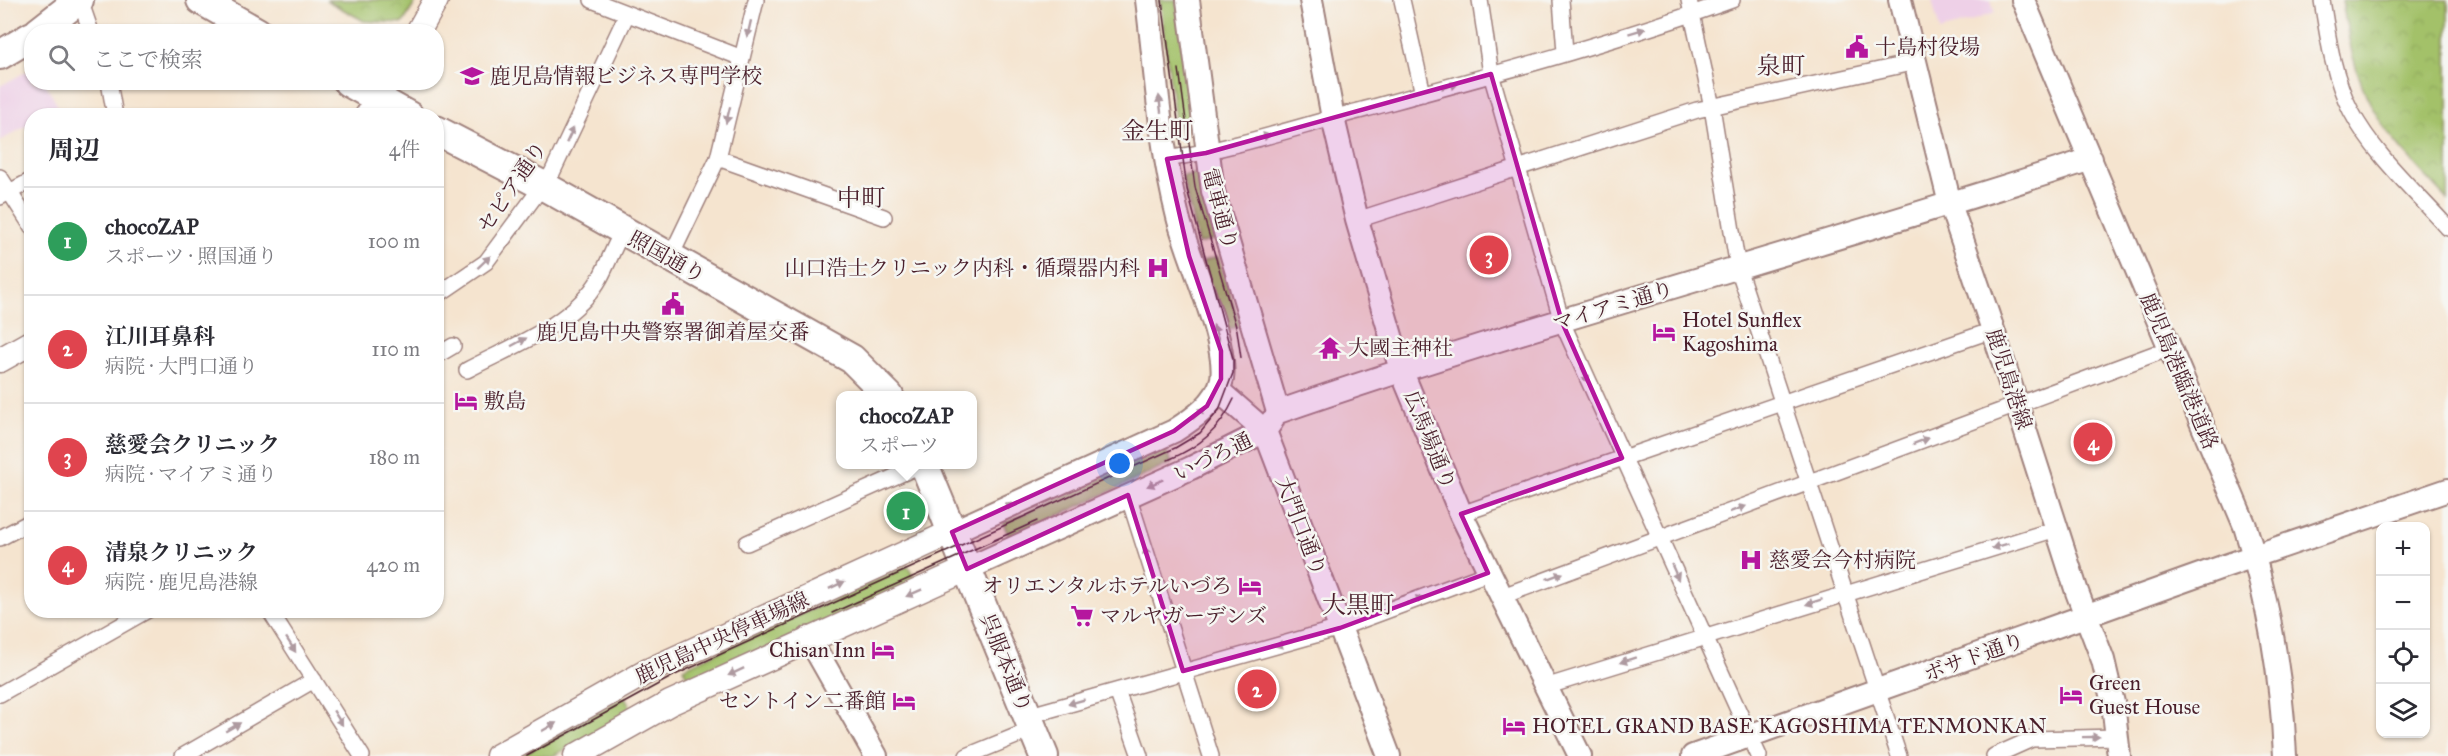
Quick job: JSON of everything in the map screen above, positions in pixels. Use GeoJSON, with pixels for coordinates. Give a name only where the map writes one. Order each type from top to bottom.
{"type":"FeatureCollection","features":[{"type":"Feature","properties":{"kind":"highway"},"geometry":{"type":"LineString","coordinates":[[48,24],[79,0]]}},
{"type":"Feature","properties":{"kind":"highway"},"geometry":{"type":"LineString","coordinates":[[201,0],[243,24]]}},
{"type":"Feature","properties":{"kind":"highway"},"geometry":{"type":"LineString","coordinates":[[0,55],[24,41]]}},
{"type":"Feature","properties":{"kind":"highway"},"geometry":{"type":"LineString","coordinates":[[362,90],[394,108]]}},
{"type":"Feature","properties":{"kind":"highway","name":"照国通り"},"geometry":{"type":"LineString","coordinates":[[444,134],[542,186],[852,359],[884,391]]}},
{"type":"Feature","properties":{"kind":"highway"},"geometry":{"type":"LineString","coordinates":[[925,469],[967,569]]}},
{"type":"Feature","properties":{"kind":"highway","name":"呉服本通り"},"geometry":{"type":"LineString","coordinates":[[967,569],[1044,756]]}},
{"type":"Feature","properties":{"kind":"main road"},"geometry":{"type":"LineString","coordinates":[[422,24],[436,0]]}},
{"type":"Feature","properties":{"kind":"main road"},"geometry":{"type":"LineString","coordinates":[[0,360],[24,346]]}},
{"type":"Feature","properties":{"kind":"main road","name":"鹿児島中央停車場線"},"geometry":{"type":"LineString","coordinates":[[498,756],[648,671],[952,532]]}},
{"type":"Feature","properties":{"kind":"main road","name":"鹿児島中央停車場線"},"geometry":{"type":"LineString","coordinates":[[576,756],[670,703],[809,638],[967,569]]}},
{"type":"Feature","properties":{"kind":"street"},"geometry":{"type":"LineString","coordinates":[[79,0],[88,24]]}},
{"type":"Feature","properties":{"kind":"street"},"geometry":{"type":"LineString","coordinates":[[592,0],[742,58]]}},
{"type":"Feature","properties":{"kind":"street"},"geometry":{"type":"LineString","coordinates":[[670,258],[718,158],[756,0]]}},
{"type":"Feature","properties":{"kind":"street","name":"電車通り"},"geometry":{"type":"LineString","coordinates":[[1148,0],[1167,159],[1178,216],[1221,351],[1221,380],[1218,390]]}},
{"type":"Feature","properties":{"kind":"street","name":"電車通り"},"geometry":{"type":"LineString","coordinates":[[1188,0],[1206,153],[1213,191],[1278,412]]}},
{"type":"Feature","properties":{"kind":"street","name":"広馬場通り"},"geometry":{"type":"LineString","coordinates":[[1311,0],[1332,118],[1357,220],[1401,370],[1488,573],[1580,756]]}},
{"type":"Feature","properties":{"kind":"street"},"geometry":{"type":"LineString","coordinates":[[1402,0],[1423,94]]}},
{"type":"Feature","properties":{"kind":"street"},"geometry":{"type":"LineString","coordinates":[[1480,0],[1491,74],[1562,322],[1759,756]]}},
{"type":"Feature","properties":{"kind":"street"},"geometry":{"type":"LineString","coordinates":[[1561,0],[1565,52]]}},
{"type":"Feature","properties":{"kind":"street"},"geometry":{"type":"LineString","coordinates":[[1167,159],[1206,153],[1423,94],[1565,52],[1691,7],[1732,0]]}},
{"type":"Feature","properties":{"kind":"street","name":"鹿児島港線"},"geometry":{"type":"LineString","coordinates":[[1900,0],[1950,204],[2018,405],[2056,529],[2109,681],[2118,746]]}},
{"type":"Feature","properties":{"kind":"street","name":"鹿児島港臨港道路"},"geometry":{"type":"LineString","coordinates":[[2023,0],[2170,348],[2254,556],[2279,664],[2285,756]]}},
{"type":"Feature","properties":{"kind":"street"},"geometry":{"type":"LineString","coordinates":[[2322,0],[2332,60],[2351,111],[2368,137],[2448,228]]}},
{"type":"Feature","properties":{"kind":"street"},"geometry":{"type":"LineString","coordinates":[[1691,7],[1712,107],[1738,268],[1899,756]]}},
{"type":"Feature","properties":{"kind":"street","name":"セピア通り"},"geometry":{"type":"LineString","coordinates":[[444,291],[486,262],[552,173],[627,14]]}},
{"type":"Feature","properties":{"kind":"street"},"geometry":{"type":"LineString","coordinates":[[1357,220],[1712,107],[1916,62]]}},
{"type":"Feature","properties":{"kind":"street"},"geometry":{"type":"LineString","coordinates":[[111,90],[114,108]]}},
{"type":"Feature","properties":{"kind":"street"},"geometry":{"type":"LineString","coordinates":[[718,158],[884,217]]}},
{"type":"Feature","properties":{"kind":"street","name":"マイアミ通り"},"geometry":{"type":"LineString","coordinates":[[1278,412],[1401,370],[1950,204],[2091,159]]}},
{"type":"Feature","properties":{"kind":"street"},"geometry":{"type":"LineString","coordinates":[[0,177],[5,194],[24,217]]}},
{"type":"Feature","properties":{"kind":"street"},"geometry":{"type":"LineString","coordinates":[[5,194],[24,184]]}},
{"type":"Feature","properties":{"kind":"street"},"geometry":{"type":"LineString","coordinates":[[467,370],[556,322],[576,306],[599,280],[622,232]]}},
{"type":"Feature","properties":{"kind":"street"},"geometry":{"type":"LineString","coordinates":[[1461,514],[1993,330]]}},
{"type":"Feature","properties":{"kind":"street"},"geometry":{"type":"LineString","coordinates":[[444,351],[453,346]]}},
{"type":"Feature","properties":{"kind":"street"},"geometry":{"type":"LineString","coordinates":[[1500,597],[2170,348]]}},
{"type":"Feature","properties":{"kind":"street"},"geometry":{"type":"LineString","coordinates":[[1218,390],[1265,431]]}},
{"type":"Feature","properties":{"kind":"street","name":"いづろ通"},"geometry":{"type":"LineString","coordinates":[[952,532],[1174,431],[1192,420],[1207,406],[1218,390],[1278,412],[1265,431],[1191,468],[967,569]]}},
{"type":"Feature","properties":{"kind":"street","name":"大門口通り"},"geometry":{"type":"LineString","coordinates":[[1265,431],[1389,756]]}},
{"type":"Feature","properties":{"kind":"street"},"geometry":{"type":"LineString","coordinates":[[747,543],[914,469]]}},
{"type":"Feature","properties":{"kind":"street","name":"ボサド通り"},"geometry":{"type":"LineString","coordinates":[[1693,756],[2254,556],[2448,490]]}},
{"type":"Feature","properties":{"kind":"street"},"geometry":{"type":"LineString","coordinates":[[1128,495],[1211,756]]}},
{"type":"Feature","properties":{"kind":"street"},"geometry":{"type":"LineString","coordinates":[[0,538],[24,525]]}},
{"type":"Feature","properties":{"kind":"street"},"geometry":{"type":"LineString","coordinates":[[1545,687],[1703,636],[2056,529]]}},
{"type":"Feature","properties":{"kind":"street"},"geometry":{"type":"LineString","coordinates":[[967,756],[1030,722],[1118,691],[1340,628],[1488,573]]}},
{"type":"Feature","properties":{"kind":"street"},"geometry":{"type":"LineString","coordinates":[[0,694],[134,618]]}},
{"type":"Feature","properties":{"kind":"street"},"geometry":{"type":"LineString","coordinates":[[274,618],[362,756]]}},
{"type":"Feature","properties":{"kind":"street"},"geometry":{"type":"LineString","coordinates":[[809,638],[876,756]]}},
{"type":"Feature","properties":{"kind":"street"},"geometry":{"type":"LineString","coordinates":[[183,756],[314,680]]}},
{"type":"Feature","properties":{"kind":"street"},"geometry":{"type":"LineString","coordinates":[[1118,691],[1140,756]]}},
{"type":"Feature","properties":{"kind":"street"},"geometry":{"type":"LineString","coordinates":[[1994,756],[2032,739],[2118,746]]}},
{"type":"Feature","properties":{"kind":"highlighted area"},"geometry":{"type":"Polygon","coordinates":[[[1491,74],[1562,322],[1622,458],[1461,514],[1488,573],[1340,628],[1183,671],[1128,495],[967,569],[952,532],[1174,431],[1207,406],[1221,379],[1221,351],[1189,256],[1167,159],[1206,153],[1491,74]]]}},
{"type":"Feature","properties":{"kind":"shaded area"},"geometry":{"type":"Polygon","coordinates":[[[1932,0],[1991,0],[1995,13],[1940,31],[1932,0]]]}},
{"type":"Feature","properties":{"kind":"shaded area"},"geometry":{"type":"Polygon","coordinates":[[[24,73],[24,90],[49,90],[58,106],[55,108],[24,108],[24,127],[0,141],[0,86],[24,73]]]}},
{"type":"Feature","properties":{"kind":"green space"},"geometry":{"type":"Polygon","coordinates":[[[326,0],[417,0],[403,23],[364,21],[326,0]]]}},
{"type":"Feature","properties":{"kind":"green space"},"geometry":{"type":"Polygon","coordinates":[[[1160,0],[1176,0],[1191,118],[1175,120],[1160,0]]]}},
{"type":"Feature","properties":{"kind":"green space"},"geometry":{"type":"Polygon","coordinates":[[[2342,0],[2448,0],[2448,200],[2397,144],[2372,107],[2356,68],[2342,0]]]}},
{"type":"Feature","properties":{"kind":"green space"},"geometry":{"type":"Polygon","coordinates":[[[1198,173],[1214,240],[1198,244],[1182,176],[1198,173]]]}},
{"type":"Feature","properties":{"kind":"green space"},"geometry":{"type":"Polygon","coordinates":[[[1218,257],[1240,325],[1225,331],[1203,261],[1218,257]]]}},
{"type":"Feature","properties":{"kind":"green space"},"geometry":{"type":"Polygon","coordinates":[[[1165,449],[1172,463],[1010,538],[1003,523],[1165,449]]]}},
{"type":"Feature","properties":{"kind":"green space"},"geometry":{"type":"Polygon","coordinates":[[[908,566],[915,581],[690,683],[683,668],[908,566]]]}},
{"type":"Feature","properties":{"kind":"green space"},"geometry":{"type":"Polygon","coordinates":[[[625,697],[633,712],[553,756],[520,756],[625,697]]]}},
{"type":"Feature","properties":{"kind":"tram line"},"geometry":{"type":"LineString","coordinates":[[527,756],[675,675],[1175,448],[1200,433],[1219,410],[1233,373],[1233,359],[1187,189],[1162,0]]}},
{"type":"Feature","properties":{"kind":"tram line"},"geometry":{"type":"LineString","coordinates":[[1179,69],[1195,187],[1237,330],[1241,358]]}},
{"type":"Feature","properties":{"kind":"tram line"},"geometry":{"type":"LineString","coordinates":[[1168,460],[1207,436],[1222,420],[1234,399]]}},
{"type":"Feature","properties":{"kind":"tram line"},"geometry":{"type":"LineString","coordinates":[[832,613],[1037,521]]}},
{"type":"Feature","properties":{"kind":"place","name":"十島村役場"},"geometry":{"type":"Point","coordinates":[1857,47]}},
{"type":"Feature","properties":{"kind":"place","name":"鹿児島情報ビジネス専門学校"},"geometry":{"type":"Point","coordinates":[472,76]}},
{"type":"Feature","properties":{"kind":"place","name":"慈愛会クリニック"},"geometry":{"type":"Point","coordinates":[1489,255]}},
{"type":"Feature","properties":{"kind":"place","name":"山口浩士クリニック内科・循環器内科"},"geometry":{"type":"Point","coordinates":[1158,268]}},
{"type":"Feature","properties":{"kind":"place","name":"鹿児島中央警察署御着屋交番"},"geometry":{"type":"Point","coordinates":[673,304]}},
{"type":"Feature","properties":{"kind":"place","name":"Hotel Sunflex Kagoshima"},"geometry":{"type":"Point","coordinates":[1664,332]}},
{"type":"Feature","properties":{"kind":"place","name":"大國主神社"},"geometry":{"type":"Point","coordinates":[1330,348]}},
{"type":"Feature","properties":{"kind":"place","name":"敷島"},"geometry":{"type":"Point","coordinates":[466,401]}},
{"type":"Feature","properties":{"kind":"place","name":"清泉クリニック"},"geometry":{"type":"Point","coordinates":[2093,442]}},
{"type":"Feature","properties":{"kind":"place","name":"chocoZAP"},"geometry":{"type":"Point","coordinates":[906,511]}},
{"type":"Feature","properties":{"kind":"place","name":"慈愛会今村病院"},"geometry":{"type":"Point","coordinates":[1751,560]}},
{"type":"Feature","properties":{"kind":"place","name":"オリエンタルホテルいづろ"},"geometry":{"type":"Point","coordinates":[1250,586]}},
{"type":"Feature","properties":{"kind":"place","name":"マルヤガーデンズ"},"geometry":{"type":"Point","coordinates":[1082,616]}},
{"type":"Feature","properties":{"kind":"place","name":"Chisan Inn"},"geometry":{"type":"Point","coordinates":[883,650]}},
{"type":"Feature","properties":{"kind":"place","name":"江川耳鼻科"},"geometry":{"type":"Point","coordinates":[1257,689]}},
{"type":"Feature","properties":{"kind":"place","name":"Green Guest House"},"geometry":{"type":"Point","coordinates":[2071,695]}},
{"type":"Feature","properties":{"kind":"place","name":"セントイン二番館"},"geometry":{"type":"Point","coordinates":[904,701]}},
{"type":"Feature","properties":{"kind":"place","name":"HOTEL GRAND BASE KAGOSHIMA TENMONKAN"},"geometry":{"type":"Point","coordinates":[1514,726]}},
{"type":"Feature","properties":{"kind":"district","name":"泉町"},"geometry":{"type":"Point","coordinates":[1781,66]}},
{"type":"Feature","properties":{"kind":"district","name":"金生町"},"geometry":{"type":"Point","coordinates":[1157,131]}},
{"type":"Feature","properties":{"kind":"district","name":"中町"},"geometry":{"type":"Point","coordinates":[861,198]}},
{"type":"Feature","properties":{"kind":"district","name":"大黒町"},"geometry":{"type":"Point","coordinates":[1358,605]}}]}
